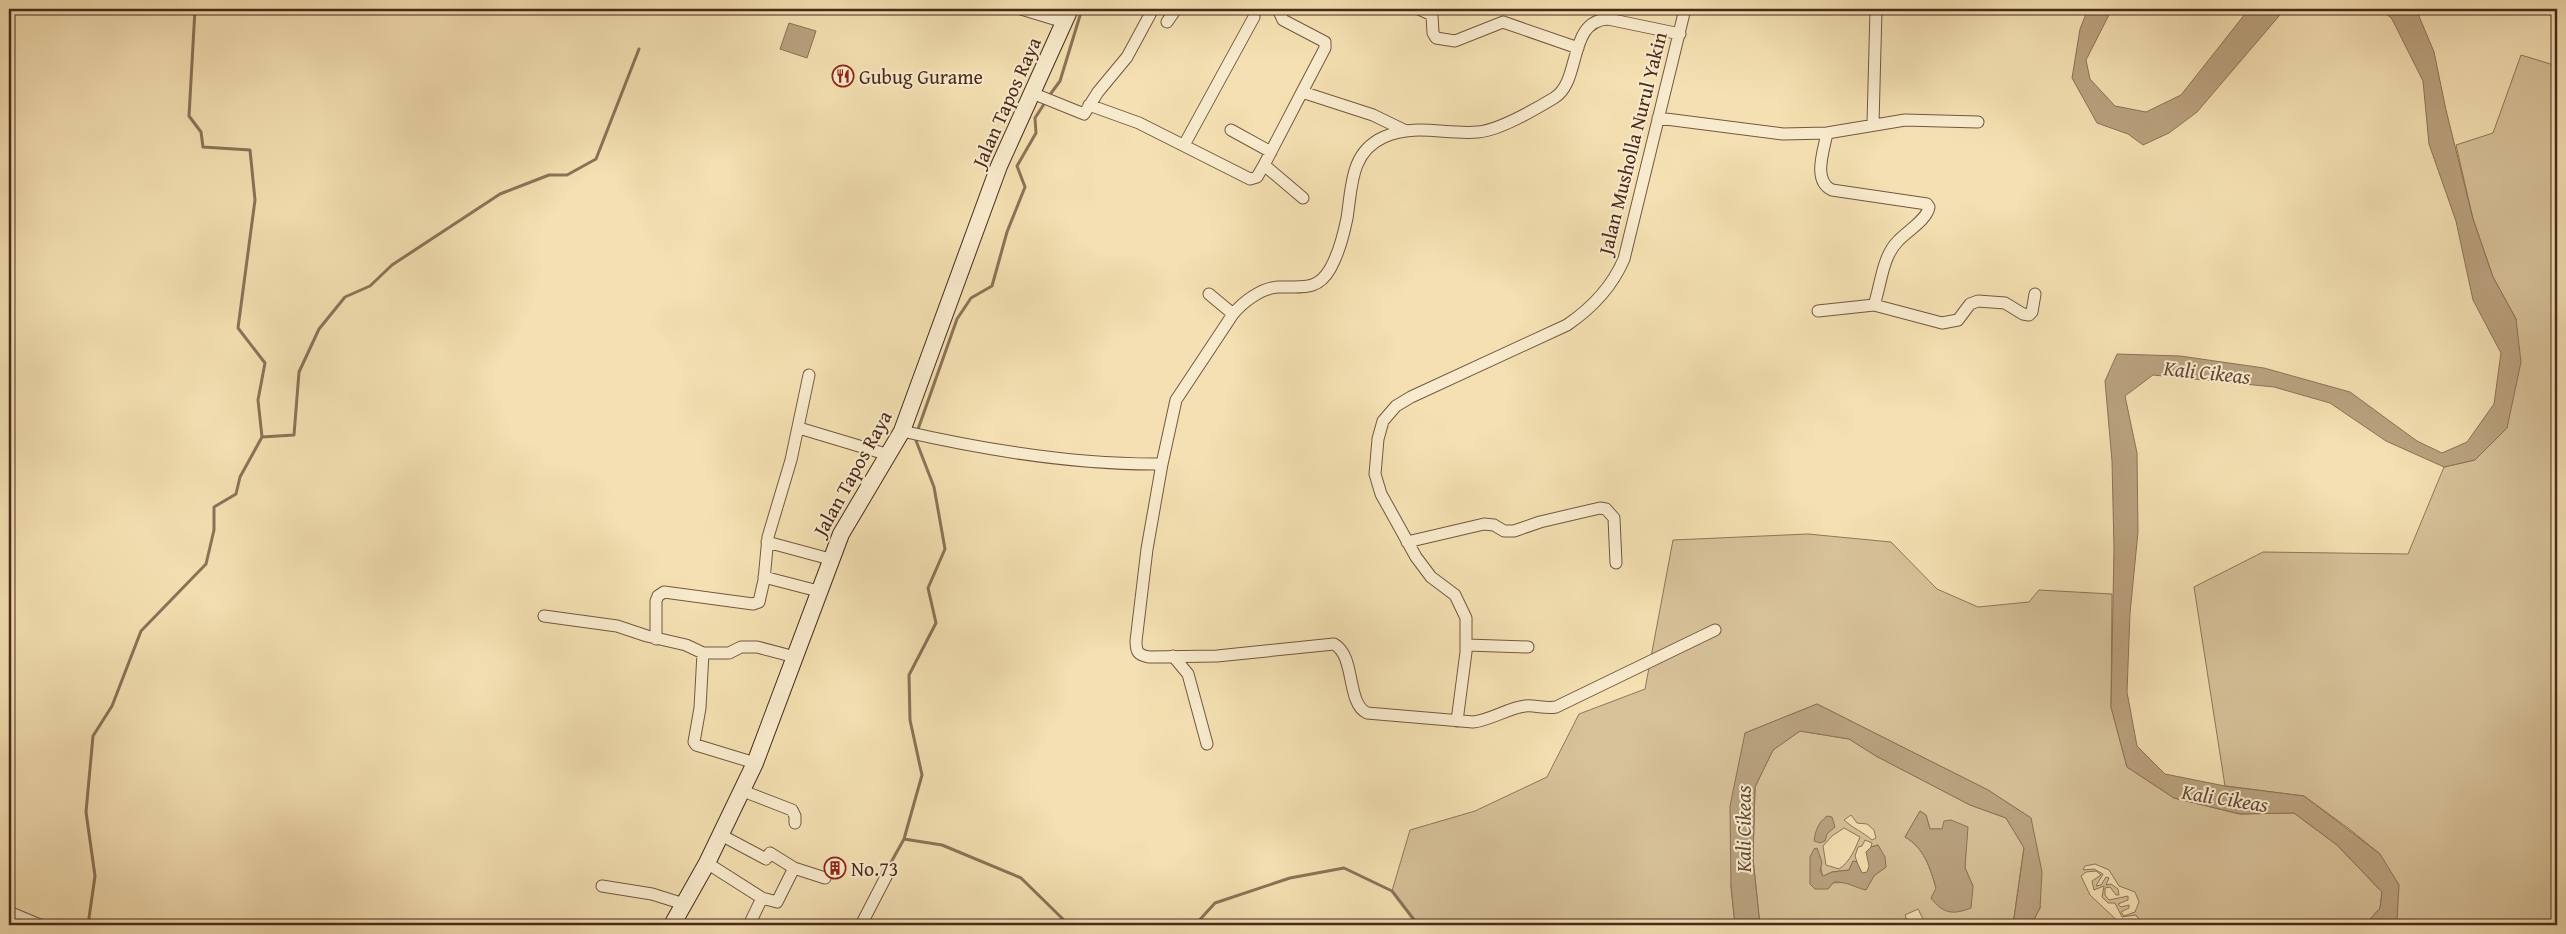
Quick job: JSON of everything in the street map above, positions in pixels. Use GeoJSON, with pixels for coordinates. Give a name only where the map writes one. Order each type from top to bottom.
{"type":"FeatureCollection","features":[{"type":"Feature","properties":{"kind":"main road","name":"Jalan Tapos Raya"},"geometry":{"type":"LineString","coordinates":[[672,925],[707,863],[743,791],[795,657],[830,558],[841,534],[889,454],[908,432],[999,166],[1037,95],[1067,16]]}},
{"type":"Feature","properties":{"kind":"street"},"geometry":{"type":"LineString","coordinates":[[1021,9],[1067,16]]}},
{"type":"Feature","properties":{"kind":"street"},"geometry":{"type":"LineString","coordinates":[[1037,95],[1082,114],[1127,58],[1153,9]]}},
{"type":"Feature","properties":{"kind":"street"},"geometry":{"type":"LineString","coordinates":[[1167,22],[1176,9]]}},
{"type":"Feature","properties":{"kind":"street"},"geometry":{"type":"LineString","coordinates":[[1089,106],[1139,123],[1250,179],[1257,177],[1326,48],[1325,42],[1282,20],[1278,9]]}},
{"type":"Feature","properties":{"kind":"street"},"geometry":{"type":"LineString","coordinates":[[1419,9],[1432,15],[1433,33],[1436,38],[1456,41],[1503,22],[1578,48]]}},
{"type":"Feature","properties":{"kind":"street","name":"Jalan Musholla Nurul Yakin"},"geometry":{"type":"LineString","coordinates":[[1457,720],[1466,645],[1466,618],[1458,598],[1431,578],[1407,542],[1381,494],[1375,474],[1378,438],[1383,421],[1396,406],[1411,397],[1567,325],[1592,306],[1611,282],[1624,259],[1685,9]]}},
{"type":"Feature","properties":{"kind":"street"},"geometry":{"type":"LineString","coordinates":[[1873,124],[1876,9]]}},
{"type":"Feature","properties":{"kind":"street"},"geometry":{"type":"LineString","coordinates":[[1184,146],[1254,17]]}},
{"type":"Feature","properties":{"kind":"street"},"geometry":{"type":"LineString","coordinates":[[1680,34],[1601,19],[1588,27],[1564,87],[1558,96],[1497,127],[1473,132],[1421,129],[1389,135],[1374,143],[1361,157],[1353,171],[1346,221],[1331,268],[1322,281],[1305,289],[1276,287],[1243,302],[1176,400],[1146,549],[1136,648],[1140,656],[1217,656],[1334,644],[1343,654],[1359,705],[1364,712],[1457,720],[1488,720],[1525,706],[1543,709],[1566,704],[1715,630]]}},
{"type":"Feature","properties":{"kind":"street"},"geometry":{"type":"LineString","coordinates":[[1302,92],[1373,115],[1406,131]]}},
{"type":"Feature","properties":{"kind":"street"},"geometry":{"type":"LineString","coordinates":[[1658,118],[1783,134],[1827,133],[1904,120],[1978,122]]}},
{"type":"Feature","properties":{"kind":"street"},"geometry":{"type":"LineString","coordinates":[[1231,130],[1272,152]]}},
{"type":"Feature","properties":{"kind":"street"},"geometry":{"type":"LineString","coordinates":[[1827,133],[1820,176],[1824,185],[1832,190],[1927,204],[1929,207],[1926,214],[1892,248],[1884,267],[1874,306]]}},
{"type":"Feature","properties":{"kind":"street"},"geometry":{"type":"LineString","coordinates":[[1264,164],[1303,198]]}},
{"type":"Feature","properties":{"kind":"street"},"geometry":{"type":"LineString","coordinates":[[1209,294],[1233,314]]}},
{"type":"Feature","properties":{"kind":"street"},"geometry":{"type":"LineString","coordinates":[[1818,311],[1874,306],[1944,323],[1958,320],[1970,304],[1978,301],[2005,302],[2023,314],[2029,315],[2032,312],[2035,294]]}},
{"type":"Feature","properties":{"kind":"street"},"geometry":{"type":"LineString","coordinates":[[656,639],[656,601],[658,596],[664,592],[753,604],[759,602],[764,577],[766,542],[799,428],[809,376]]}},
{"type":"Feature","properties":{"kind":"street"},"geometry":{"type":"LineString","coordinates":[[799,428],[889,454]]}},
{"type":"Feature","properties":{"kind":"street"},"geometry":{"type":"LineString","coordinates":[[908,432],[990,449],[1095,461],[1162,464]]}},
{"type":"Feature","properties":{"kind":"street"},"geometry":{"type":"LineString","coordinates":[[1407,542],[1484,524],[1494,525],[1504,531],[1514,531],[1540,522],[1600,508],[1606,509],[1614,518],[1616,563]]}},
{"type":"Feature","properties":{"kind":"street"},"geometry":{"type":"LineString","coordinates":[[766,542],[830,558]]}},
{"type":"Feature","properties":{"kind":"street"},"geometry":{"type":"LineString","coordinates":[[764,577],[818,591]]}},
{"type":"Feature","properties":{"kind":"street"},"geometry":{"type":"LineString","coordinates":[[544,616],[601,623],[656,639],[686,645],[703,653],[729,653],[741,647],[757,648],[795,657]]}},
{"type":"Feature","properties":{"kind":"street"},"geometry":{"type":"LineString","coordinates":[[1466,645],[1528,647]]}},
{"type":"Feature","properties":{"kind":"street"},"geometry":{"type":"LineString","coordinates":[[703,653],[700,708],[694,733],[696,745],[755,763]]}},
{"type":"Feature","properties":{"kind":"street"},"geometry":{"type":"LineString","coordinates":[[1173,656],[1188,674],[1207,744]]}},
{"type":"Feature","properties":{"kind":"street"},"geometry":{"type":"LineString","coordinates":[[743,791],[792,810],[795,816],[795,823]]}},
{"type":"Feature","properties":{"kind":"street"},"geometry":{"type":"LineString","coordinates":[[721,835],[766,859],[770,853],[794,868],[825,878]]}},
{"type":"Feature","properties":{"kind":"street"},"geometry":{"type":"LineString","coordinates":[[707,863],[762,898],[777,902],[794,868]]}},
{"type":"Feature","properties":{"kind":"street"},"geometry":{"type":"LineString","coordinates":[[861,925],[890,870]]}},
{"type":"Feature","properties":{"kind":"street"},"geometry":{"type":"LineString","coordinates":[[602,886],[652,894],[684,904]]}},
{"type":"Feature","properties":{"kind":"street"},"geometry":{"type":"LineString","coordinates":[[749,925],[762,898]]}},
{"type":"Feature","properties":{"kind":"street"},"geometry":{"type":"LineString","coordinates":[[9,912],[40,925]]}},
{"type":"Feature","properties":{"kind":"shaded area"},"geometry":{"type":"Polygon","coordinates":[[[2521,55],[2557,66],[2557,925],[2393,925],[2397,919],[2380,854],[2304,796],[2225,786],[2194,587],[2263,552],[2408,554],[2444,467],[2475,460],[2507,428],[2516,319],[2493,277],[2473,219],[2456,145],[2493,133],[2521,55]]]}},
{"type":"Feature","properties":{"kind":"shaded area"},"geometry":{"type":"Polygon","coordinates":[[[1808,534],[1891,542],[1937,589],[1978,607],[2029,602],[2039,590],[2112,594],[2111,707],[2127,767],[2174,798],[2240,814],[2294,813],[2337,845],[2382,892],[2380,908],[2365,925],[2138,925],[2141,923],[2136,915],[2122,917],[2115,903],[2108,903],[2102,897],[2104,886],[2094,890],[2092,881],[2101,875],[2096,871],[2086,872],[2081,876],[2090,895],[2122,925],[2031,925],[2040,908],[2031,818],[1988,790],[1817,704],[1745,733],[1731,886],[1735,925],[1418,925],[1392,891],[1410,830],[1475,811],[1547,777],[1579,714],[1645,689],[1673,540],[1808,534]],[[2095,864],[2085,866],[2083,870],[2094,869],[2103,874],[2096,886],[2101,885],[2106,877],[2109,878],[2106,885],[2111,884],[2118,889],[2119,895],[2116,895],[2110,887],[2105,888],[2105,895],[2109,900],[2128,896],[2128,900],[2118,904],[2121,907],[2129,905],[2129,908],[2121,912],[2124,916],[2135,912],[2139,902],[2135,892],[2119,886],[2109,870],[2095,864]]]}},
{"type":"Feature","properties":{"kind":"shaded area"},"geometry":{"type":"Polygon","coordinates":[[[1800,731],[1849,739],[1876,756],[1970,805],[2006,818],[2024,847],[2013,925],[1926,925],[1918,909],[1905,915],[1909,925],[1760,925],[1753,859],[1755,787],[1773,750],[1800,731]],[[1920,811],[1905,837],[1912,841],[1922,852],[1936,888],[1973,886],[1965,868],[1965,850],[1943,829],[1930,829],[1926,815],[1920,811]],[[1851,815],[1844,820],[1872,840],[1876,838],[1874,830],[1867,824],[1857,823],[1851,815]],[[1844,828],[1832,836],[1823,846],[1826,865],[1839,869],[1849,859],[1860,837],[1844,828]],[[1865,840],[1862,846],[1858,847],[1855,856],[1857,862],[1853,861],[1849,870],[1832,872],[1823,877],[1817,849],[1810,884],[1841,883],[1868,878],[1886,867],[1878,845],[1871,847],[1872,843],[1865,840]]]}},
{"type":"Feature","properties":{"kind":"water"},"geometry":{"type":"Polygon","coordinates":[[[2088,9],[2112,9],[2086,60],[2090,79],[2115,106],[2146,112],[2181,95],[2249,9],[2285,9],[2197,112],[2169,133],[2143,145],[2128,134],[2097,123],[2072,78],[2080,29],[2088,9]]]}},
{"type":"Feature","properties":{"kind":"water","name":"Kali Cikeas"},"geometry":{"type":"Polygon","coordinates":[[[2381,9],[2416,9],[2434,52],[2446,110],[2473,219],[2493,277],[2516,319],[2521,362],[2507,428],[2475,460],[2444,467],[2386,441],[2330,403],[2274,387],[2153,375],[2125,396],[2137,453],[2138,532],[2130,613],[2127,692],[2137,746],[2165,774],[2225,786],[2304,796],[2380,854],[2399,885],[2397,919],[2393,925],[2365,925],[2380,908],[2382,892],[2337,845],[2294,813],[2240,814],[2174,798],[2127,767],[2111,707],[2114,549],[2112,461],[2105,381],[2117,354],[2180,356],[2264,368],[2350,392],[2417,441],[2442,453],[2467,442],[2494,404],[2501,353],[2473,300],[2456,221],[2429,144],[2423,81],[2392,19],[2381,9]]]}},
{"type":"Feature","properties":{"kind":"water"},"geometry":{"type":"Polygon","coordinates":[[[789,23],[816,31],[807,58],[780,49],[789,23]]]}},
{"type":"Feature","properties":{"kind":"water","name":"Kali Cikeas"},"geometry":{"type":"Polygon","coordinates":[[[1817,704],[1988,790],[2031,818],[2042,872],[2040,908],[2031,925],[2013,925],[2024,848],[2006,818],[1970,805],[1876,756],[1849,739],[1800,731],[1773,750],[1755,787],[1753,859],[1760,925],[1735,925],[1731,886],[1730,806],[1745,733],[1817,704]]]}},
{"type":"Feature","properties":{"kind":"water"},"geometry":{"type":"Polygon","coordinates":[[[1920,811],[1926,815],[1930,829],[1942,829],[1944,821],[1951,820],[1968,827],[1965,868],[1973,886],[1971,908],[1959,912],[1949,912],[1940,907],[1931,898],[1936,888],[1929,866],[1922,852],[1912,841],[1905,837],[1920,811]]]}},
{"type":"Feature","properties":{"kind":"water"},"geometry":{"type":"Polygon","coordinates":[[[1827,816],[1832,817],[1835,827],[1827,834],[1825,841],[1820,843],[1814,841],[1821,821],[1827,816]]]}},
{"type":"Feature","properties":{"kind":"water"},"geometry":{"type":"Polygon","coordinates":[[[1878,845],[1885,857],[1886,867],[1874,876],[1866,890],[1839,882],[1834,882],[1828,889],[1815,889],[1810,884],[1810,857],[1814,849],[1817,848],[1822,862],[1820,871],[1823,876],[1832,872],[1849,870],[1853,861],[1857,862],[1862,873],[1867,872],[1869,866],[1866,852],[1871,847],[1878,845]]]}},
{"type":"Feature","properties":{"kind":"waterway"},"geometry":{"type":"LineString","coordinates":[[195,9],[189,116],[201,132],[203,147],[250,150],[255,200],[238,328],[265,363],[258,400],[262,437]]}},
{"type":"Feature","properties":{"kind":"waterway"},"geometry":{"type":"LineString","coordinates":[[1049,96],[1060,81],[1082,9]]}},
{"type":"Feature","properties":{"kind":"waterway"},"geometry":{"type":"LineString","coordinates":[[88,925],[95,876],[86,812],[93,736],[112,706],[141,631],[206,564],[214,530],[214,507],[236,494],[240,477],[262,437],[294,435],[299,372],[319,329],[345,297],[370,286],[392,265],[500,194],[549,175],[567,175],[596,159],[639,49]]}},
{"type":"Feature","properties":{"kind":"waterway"},"geometry":{"type":"LineString","coordinates":[[917,432],[957,319],[971,298],[992,286],[1007,232],[1025,187],[1017,166],[1036,133],[1035,118],[1046,101]]}},
{"type":"Feature","properties":{"kind":"waterway"},"geometry":{"type":"LineString","coordinates":[[889,866],[904,839],[922,775],[910,720],[909,675],[936,623],[928,588],[945,549],[934,487],[915,438]]}},
{"type":"Feature","properties":{"kind":"waterway"},"geometry":{"type":"LineString","coordinates":[[904,839],[942,845],[1021,878],[1069,925]]}},
{"type":"Feature","properties":{"kind":"waterway"},"geometry":{"type":"LineString","coordinates":[[1195,925],[1215,903],[1290,878],[1344,868],[1392,891],[1418,925]]}},
{"type":"Feature","properties":{"kind":"place","name":"Gubug Gurame"},"geometry":{"type":"Point","coordinates":[843,76]}},
{"type":"Feature","properties":{"kind":"place","name":"No.73"},"geometry":{"type":"Point","coordinates":[835,868]}}]}
